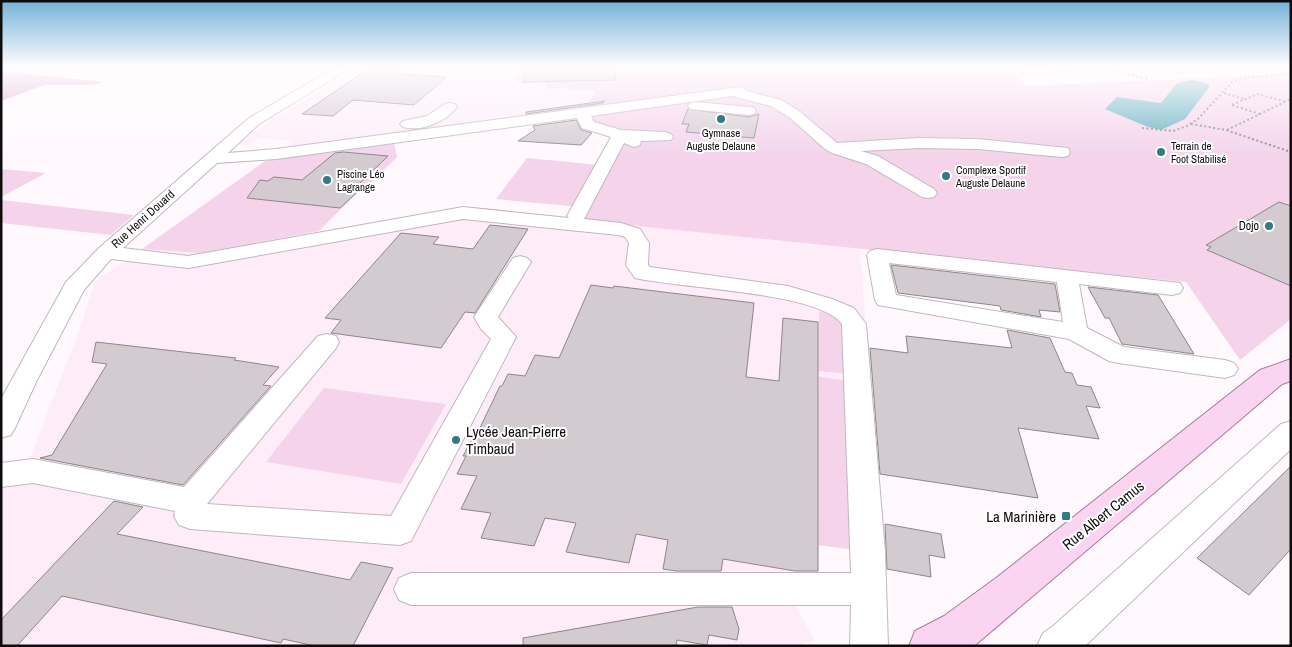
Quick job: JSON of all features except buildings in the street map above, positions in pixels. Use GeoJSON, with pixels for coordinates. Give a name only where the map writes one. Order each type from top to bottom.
{"type":"FeatureCollection","features":[{"type":"Feature","properties":{"kind":"main road","name":"Rue Albert Camus"},"geometry":{"type":"LineString","coordinates":[[930,646],[959,631],[1010,591],[1284,366]]}},
{"type":"Feature","properties":{"kind":"street","name":"Rue Henri Douard"},"geometry":{"type":"LineString","coordinates":[[1,428],[24,380],[74,287],[106,252],[254,121],[295,97]]}},
{"type":"Feature","properties":{"kind":"street"},"geometry":{"type":"LineString","coordinates":[[217,154],[247,160],[688,97]]}},
{"type":"Feature","properties":{"kind":"street"},"geometry":{"type":"LineString","coordinates":[[757,97],[783,106],[839,153],[872,160],[928,193]]}},
{"type":"Feature","properties":{"kind":"street"},"geometry":{"type":"LineString","coordinates":[[659,101],[667,104],[749,111]]}},
{"type":"Feature","properties":{"kind":"street"},"geometry":{"type":"LineString","coordinates":[[405,137],[402,124],[432,120],[450,107]]}},
{"type":"Feature","properties":{"kind":"street"},"geometry":{"type":"LineString","coordinates":[[582,112],[587,125],[620,135],[642,147]]}},
{"type":"Feature","properties":{"kind":"street"},"geometry":{"type":"LineString","coordinates":[[620,135],[665,137]]}},
{"type":"Feature","properties":{"kind":"street"},"geometry":{"type":"LineString","coordinates":[[577,216],[620,135]]}},
{"type":"Feature","properties":{"kind":"street"},"geometry":{"type":"LineString","coordinates":[[839,153],[919,143],[977,144],[1062,152]]}},
{"type":"Feature","properties":{"kind":"street"},"geometry":{"type":"LineString","coordinates":[[106,252],[188,262],[463,213],[621,229],[634,233],[638,243],[637,265],[643,273],[780,291],[846,313],[854,324],[868,552],[869,646]]}},
{"type":"Feature","properties":{"kind":"street"},"geometry":{"type":"LineString","coordinates":[[1172,288],[877,255],[886,300],[1076,332],[1118,355],[1225,369]]}},
{"type":"Feature","properties":{"kind":"street"},"geometry":{"type":"LineString","coordinates":[[327,342],[191,501],[190,516],[400,531],[504,337],[490,324],[486,317],[520,262]]}},
{"type":"Feature","properties":{"kind":"street"},"geometry":{"type":"LineString","coordinates":[[1067,276],[1076,332]]}},
{"type":"Feature","properties":{"kind":"street"},"geometry":{"type":"LineString","coordinates":[[1065,644],[1291,432]]}},
{"type":"Feature","properties":{"kind":"street"},"geometry":{"type":"LineString","coordinates":[[1,475],[32,471],[191,501]]}},
{"type":"Feature","properties":{"kind":"street"},"geometry":{"type":"LineString","coordinates":[[411,589],[869,589]]}},
{"type":"Feature","properties":{"kind":"path"},"geometry":{"type":"LineString","coordinates":[[1142,128],[1173,131],[1190,124],[1219,97]]}},
{"type":"Feature","properties":{"kind":"path"},"geometry":{"type":"LineString","coordinates":[[1239,97],[1245,99]]}},
{"type":"Feature","properties":{"kind":"path"},"geometry":{"type":"LineString","coordinates":[[1250,97],[1231,105],[1260,114]]}},
{"type":"Feature","properties":{"kind":"path"},"geometry":{"type":"LineString","coordinates":[[1269,97],[1286,102]]}},
{"type":"Feature","properties":{"kind":"path"},"geometry":{"type":"LineString","coordinates":[[1226,130],[1291,99]]}},
{"type":"Feature","properties":{"kind":"path"},"geometry":{"type":"LineString","coordinates":[[1190,124],[1226,130],[1291,152]]}},
{"type":"Feature","properties":{"kind":"shaded area"},"geometry":{"type":"Polygon","coordinates":[[[1,97],[11,97],[1,101],[1,97]]]}},
{"type":"Feature","properties":{"kind":"shaded area"},"geometry":{"type":"Polygon","coordinates":[[[308,97],[592,97],[584,109],[563,107],[561,111],[284,149],[293,141],[259,138],[246,146],[238,144],[269,121],[308,97]]]}},
{"type":"Feature","properties":{"kind":"shaded area","name":"Complexe Sportif Auguste Delaune"},"geometry":{"type":"Polygon","coordinates":[[[592,97],[1291,97],[1291,319],[1240,360],[1186,282],[578,220],[626,133],[594,125],[584,109],[592,97]]]}},
{"type":"Feature","properties":{"kind":"shaded area"},"geometry":{"type":"Polygon","coordinates":[[[394,142],[397,157],[365,189],[361,189],[319,231],[199,253],[142,249],[265,161],[394,142]]]}},
{"type":"Feature","properties":{"kind":"shaded area"},"geometry":{"type":"Polygon","coordinates":[[[527,158],[600,165],[580,207],[496,199],[527,158]]]}},
{"type":"Feature","properties":{"kind":"shaded area"},"geometry":{"type":"Polygon","coordinates":[[[1,169],[46,173],[1,197],[1,169]]]}},
{"type":"Feature","properties":{"kind":"shaded area"},"geometry":{"type":"Polygon","coordinates":[[[1,200],[134,215],[111,235],[1,223],[1,200]]]}},
{"type":"Feature","properties":{"kind":"shaded area","name":"Lycée Jean-Pierre Timbaud"},"geometry":{"type":"Polygon","coordinates":[[[460,207],[860,249],[883,554],[819,545],[818,575],[792,571],[791,598],[815,640],[794,646],[1,646],[1,488],[6,477],[31,455],[79,331],[95,281],[142,249],[199,253],[460,207]]]}},
{"type":"Feature","properties":{"kind":"shaded area"},"geometry":{"type":"Polygon","coordinates":[[[819,311],[834,315],[851,329],[853,374],[818,371],[819,311]]]}},
{"type":"Feature","properties":{"kind":"shaded area"},"geometry":{"type":"Polygon","coordinates":[[[819,377],[853,381],[862,551],[818,545],[819,377]]]}},
{"type":"Feature","properties":{"kind":"shaded area"},"geometry":{"type":"Polygon","coordinates":[[[324,388],[446,404],[401,484],[266,462],[324,388]]]}},
{"type":"Feature","properties":{"kind":"water"},"geometry":{"type":"Polygon","coordinates":[[[1117,97],[1161,103],[1166,97],[1202,97],[1185,119],[1161,130],[1148,127],[1105,109],[1117,97]]]}},
{"type":"Feature","properties":{"kind":"place","name":"Gymnase Auguste Delaune"},"geometry":{"type":"Point","coordinates":[721,119]}},
{"type":"Feature","properties":{"kind":"place","name":"Terrain de Foot Stabilisé"},"geometry":{"type":"Point","coordinates":[1161,152]}},
{"type":"Feature","properties":{"kind":"place","name":"Complexe Sportif Auguste Delaune"},"geometry":{"type":"Point","coordinates":[946,176]}},
{"type":"Feature","properties":{"kind":"place","name":"Piscine Léo Lagrange"},"geometry":{"type":"Point","coordinates":[327,180]}},
{"type":"Feature","properties":{"kind":"place","name":"Dojo"},"geometry":{"type":"Point","coordinates":[1269,226]}},
{"type":"Feature","properties":{"kind":"place","name":"Lycée Jean-Pierre Timbaud"},"geometry":{"type":"Point","coordinates":[456,440]}},
{"type":"Feature","properties":{"kind":"place","name":"La Marinière"},"geometry":{"type":"Point","coordinates":[1066,516]}}]}
